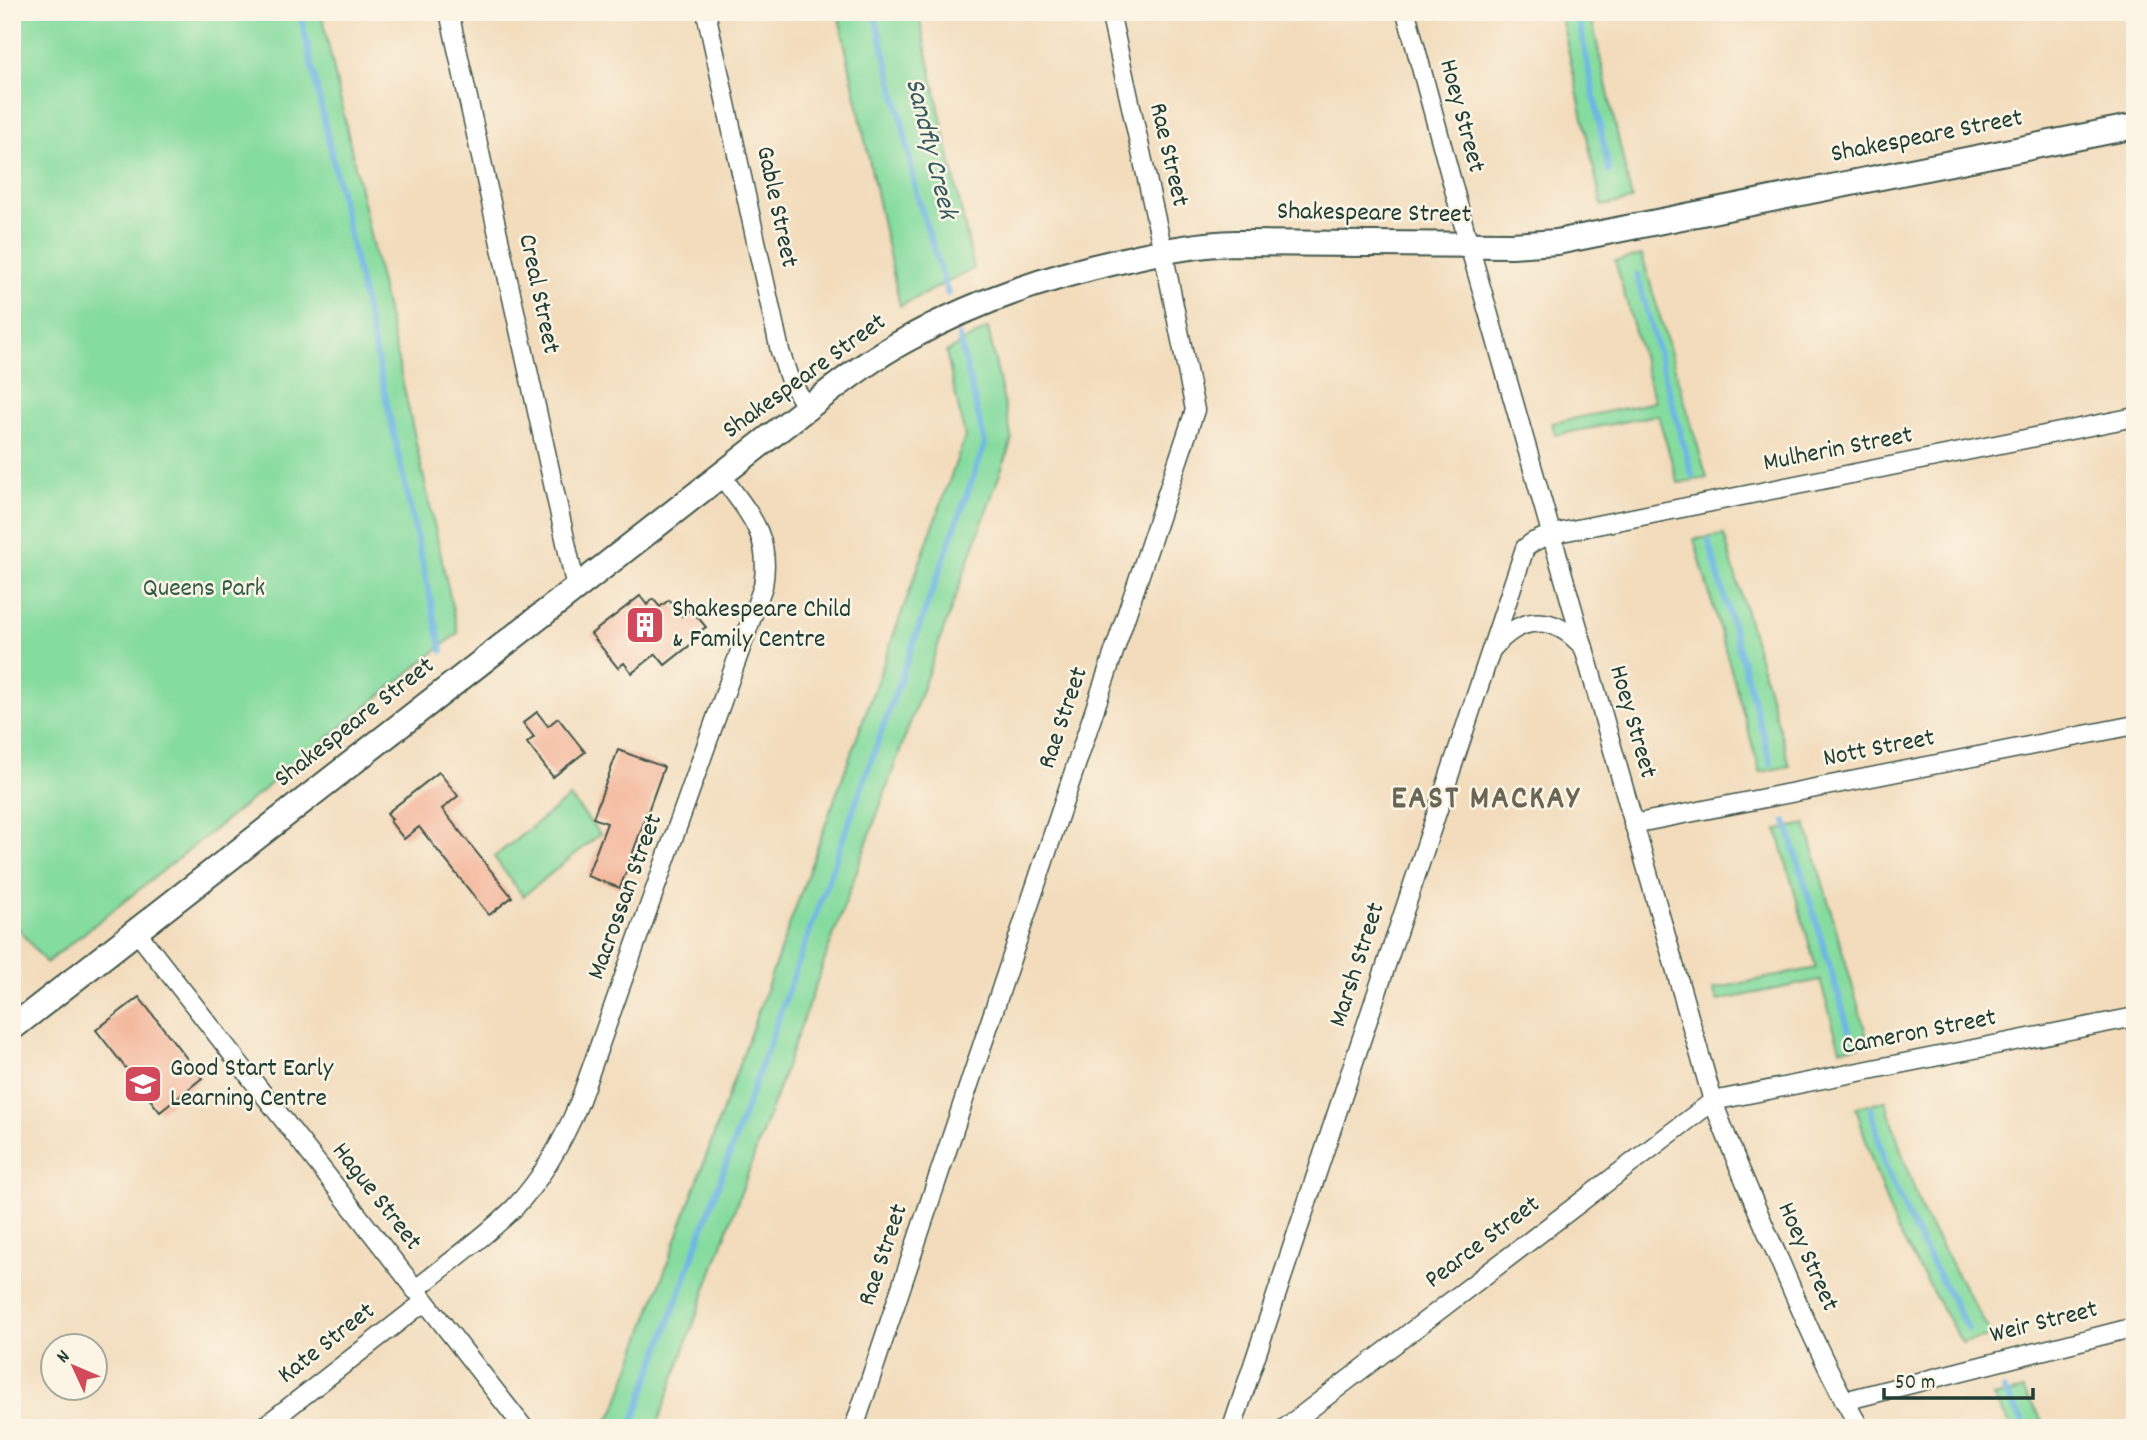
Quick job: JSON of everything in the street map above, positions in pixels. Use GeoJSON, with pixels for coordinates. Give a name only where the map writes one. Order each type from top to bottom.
{"type":"FeatureCollection","features":[{"type":"Feature","properties":{"kind":"street","name":"Creal Street"},"geometry":{"type":"LineString","coordinates":[[449,12],[576,588]]}},
{"type":"Feature","properties":{"kind":"street","name":"Gable Street"},"geometry":{"type":"LineString","coordinates":[[706,12],[780,351],[789,378],[807,408]]}},
{"type":"Feature","properties":{"kind":"street","name":"Rae Street"},"geometry":{"type":"LineString","coordinates":[[854,1428],[1195,410],[1110,12]]}},
{"type":"Feature","properties":{"kind":"street","name":"Hoey Street"},"geometry":{"type":"LineString","coordinates":[[1406,12],[1469,245],[1713,1101],[1731,1149],[1820,1353],[1860,1428]]}},
{"type":"Feature","properties":{"kind":"street","name":"Shakespeare Street"},"geometry":{"type":"LineString","coordinates":[[12,1028],[807,408],[873,360],[933,326],[982,303],[1060,276],[1163,251],[1205,244],[1531,245],[1557,242],[2135,126]]}},
{"type":"Feature","properties":{"kind":"street","name":"Mulherin Street"},"geometry":{"type":"LineString","coordinates":[[1552,534],[2135,417]]}},
{"type":"Feature","properties":{"kind":"street","name":"Macrossan Street"},"geometry":{"type":"LineString","coordinates":[[419,1296],[526,1195],[560,1145],[584,1091],[763,586],[766,558],[762,538],[721,475]]}},
{"type":"Feature","properties":{"kind":"street","name":"Marsh Street"},"geometry":{"type":"LineString","coordinates":[[1232,1428],[1522,552],[1533,542],[1552,534]]}},
{"type":"Feature","properties":{"kind":"street"},"geometry":{"type":"LineString","coordinates":[[1487,657],[1494,646],[1515,628],[1532,622],[1559,627],[1584,648]]}},
{"type":"Feature","properties":{"kind":"street","name":"Nott Street"},"geometry":{"type":"LineString","coordinates":[[1633,824],[2135,725]]}},
{"type":"Feature","properties":{"kind":"street","name":"Hague Street"},"geometry":{"type":"LineString","coordinates":[[136,931],[524,1428]]}},
{"type":"Feature","properties":{"kind":"street","name":"Cameron Street"},"geometry":{"type":"LineString","coordinates":[[1713,1101],[2135,1017]]}},
{"type":"Feature","properties":{"kind":"street","name":"Pearce Street"},"geometry":{"type":"LineString","coordinates":[[1285,1428],[1713,1101]]}},
{"type":"Feature","properties":{"kind":"street","name":"Kate Street"},"geometry":{"type":"LineString","coordinates":[[262,1428],[419,1296]]}},
{"type":"Feature","properties":{"kind":"street","name":"Weir Street"},"geometry":{"type":"LineString","coordinates":[[1844,1401],[2135,1327]]}},
{"type":"Feature","properties":{"kind":"green space","name":"Queens Park"},"geometry":{"type":"Polygon","coordinates":[[[12,12],[321,12],[458,633],[46,963],[12,920],[12,12]]]}},
{"type":"Feature","properties":{"kind":"green space"},"geometry":{"type":"Polygon","coordinates":[[[838,12],[918,12],[974,269],[900,306],[838,12]]]}},
{"type":"Feature","properties":{"kind":"green space"},"geometry":{"type":"Polygon","coordinates":[[[1560,12],[1590,12],[1632,200],[1602,206],[1560,12]]]}},
{"type":"Feature","properties":{"kind":"green space"},"geometry":{"type":"Polygon","coordinates":[[[1642,255],[1707,478],[1678,483],[1658,415],[1555,435],[1552,423],[1655,402],[1615,261],[1642,255]]]}},
{"type":"Feature","properties":{"kind":"green space"},"geometry":{"type":"Polygon","coordinates":[[[988,328],[1012,440],[656,1428],[602,1428],[614,1412],[965,437],[946,352],[988,328]]]}},
{"type":"Feature","properties":{"kind":"green space"},"geometry":{"type":"Polygon","coordinates":[[[1724,535],[1790,766],[1760,772],[1694,539],[1724,535]]]}},
{"type":"Feature","properties":{"kind":"green space"},"geometry":{"type":"Polygon","coordinates":[[[570,797],[600,834],[523,896],[494,857],[570,797]]]}},
{"type":"Feature","properties":{"kind":"green space"},"geometry":{"type":"Polygon","coordinates":[[[1806,824],[1869,1044],[1840,1049],[1820,980],[1717,1001],[1713,989],[1816,968],[1777,830],[1806,824]]]}},
{"type":"Feature","properties":{"kind":"green space"},"geometry":{"type":"Polygon","coordinates":[[[1886,1101],[1924,1216],[1992,1336],[1962,1343],[1896,1228],[1856,1107],[1886,1101]]]}},
{"type":"Feature","properties":{"kind":"green space"},"geometry":{"type":"Polygon","coordinates":[[[2023,1390],[2047,1428],[2012,1428],[1993,1397],[2023,1390]]]}},
{"type":"Feature","properties":{"kind":"building","name":"Shakespeare Child & Family Centre"},"geometry":{"type":"Polygon","coordinates":[[[640,596],[647,605],[653,599],[660,607],[669,600],[682,616],[691,609],[706,627],[696,634],[699,638],[665,665],[656,654],[632,673],[624,663],[618,668],[591,634],[640,596]]]}},
{"type":"Feature","properties":{"kind":"building"},"geometry":{"type":"Polygon","coordinates":[[[537,712],[548,726],[558,718],[585,752],[553,777],[527,743],[534,737],[523,723],[537,712]]]}},
{"type":"Feature","properties":{"kind":"building"},"geometry":{"type":"Polygon","coordinates":[[[618,750],[664,767],[620,888],[587,876],[607,823],[593,818],[618,750]]]}},
{"type":"Feature","properties":{"kind":"building"},"geometry":{"type":"Polygon","coordinates":[[[439,772],[458,796],[442,809],[512,897],[489,915],[419,827],[404,839],[387,813],[439,772]]]}},
{"type":"Feature","properties":{"kind":"building"},"geometry":{"type":"Polygon","coordinates":[[[139,997],[202,1078],[160,1112],[96,1030],[139,997]]]}},
{"type":"Feature","properties":{"kind":"waterway"},"geometry":{"type":"LineString","coordinates":[[300,12],[442,651]]}},
{"type":"Feature","properties":{"kind":"waterway","name":"Sandfly Creek"},"geometry":{"type":"LineString","coordinates":[[874,12],[900,112],[917,195],[948,294]]}},
{"type":"Feature","properties":{"kind":"waterway"},"geometry":{"type":"LineString","coordinates":[[1577,12],[1609,171]]}},
{"type":"Feature","properties":{"kind":"waterway"},"geometry":{"type":"LineString","coordinates":[[1637,275],[1692,475]]}},
{"type":"Feature","properties":{"kind":"waterway"},"geometry":{"type":"LineString","coordinates":[[631,1428],[985,444],[959,336]]}},
{"type":"Feature","properties":{"kind":"waterway"},"geometry":{"type":"LineString","coordinates":[[1709,542],[1771,763]]}},
{"type":"Feature","properties":{"kind":"waterway"},"geometry":{"type":"LineString","coordinates":[[1786,821],[1851,1037]]}},
{"type":"Feature","properties":{"kind":"waterway"},"geometry":{"type":"LineString","coordinates":[[1871,1109],[1886,1167],[1915,1232],[1968,1329]]}},
{"type":"Feature","properties":{"kind":"waterway"},"geometry":{"type":"LineString","coordinates":[[2004,1390],[2027,1428]]}},
{"type":"Feature","properties":{"kind":"place","name":"Shakespeare Child & Family Centre"},"geometry":{"type":"Point","coordinates":[645,625]}},
{"type":"Feature","properties":{"kind":"place","name":"Good Start Early Learning Centre"},"geometry":{"type":"Point","coordinates":[143,1084]}},
{"type":"Feature","properties":{"kind":"district","name":"EAST MACKAY"},"geometry":{"type":"Point","coordinates":[1486,800]}}]}
